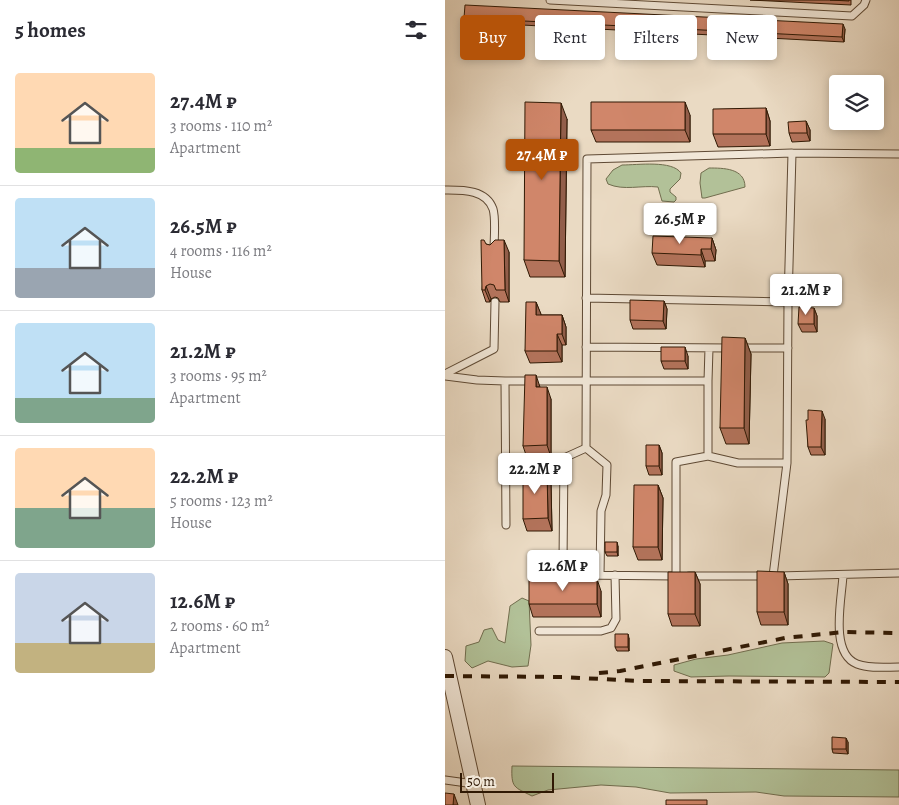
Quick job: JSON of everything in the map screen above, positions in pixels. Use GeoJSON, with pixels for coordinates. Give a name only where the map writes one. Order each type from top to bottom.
{"type":"FeatureCollection","features":[{"type":"Feature","properties":{"kind":"street"},"geometry":{"type":"LineString","coordinates":[[445,657],[478,805]]}},
{"type":"Feature","properties":{"kind":"lane"},"geometry":{"type":"LineString","coordinates":[[550,0],[852,16],[864,5],[866,0]]}},
{"type":"Feature","properties":{"kind":"lane"},"geometry":{"type":"LineString","coordinates":[[586,448],[587,159],[793,153],[899,154]]}},
{"type":"Feature","properties":{"kind":"lane"},"geometry":{"type":"LineString","coordinates":[[773,576],[787,463],[793,153]]}},
{"type":"Feature","properties":{"kind":"lane"},"geometry":{"type":"LineString","coordinates":[[445,190],[467,190],[486,198],[494,210],[494,252]]}},
{"type":"Feature","properties":{"kind":"lane"},"geometry":{"type":"LineString","coordinates":[[586,298],[789,302]]}},
{"type":"Feature","properties":{"kind":"lane"},"geometry":{"type":"LineString","coordinates":[[445,375],[494,349],[495,302]]}},
{"type":"Feature","properties":{"kind":"lane"},"geometry":{"type":"LineString","coordinates":[[585,347],[788,348]]}},
{"type":"Feature","properties":{"kind":"lane"},"geometry":{"type":"LineString","coordinates":[[708,456],[709,348]]}},
{"type":"Feature","properties":{"kind":"lane"},"geometry":{"type":"LineString","coordinates":[[445,375],[477,380],[505,381],[709,381]]}},
{"type":"Feature","properties":{"kind":"lane"},"geometry":{"type":"LineString","coordinates":[[505,381],[506,526]]}},
{"type":"Feature","properties":{"kind":"lane"},"geometry":{"type":"LineString","coordinates":[[586,448],[565,458],[563,563],[576,575],[773,576],[899,574]]}},
{"type":"Feature","properties":{"kind":"lane"},"geometry":{"type":"LineString","coordinates":[[586,448],[607,465],[606,495],[601,511],[601,575]]}},
{"type":"Feature","properties":{"kind":"lane"},"geometry":{"type":"LineString","coordinates":[[676,576],[676,462],[708,456],[738,463],[787,463]]}},
{"type":"Feature","properties":{"kind":"lane"},"geometry":{"type":"LineString","coordinates":[[843,575],[839,625],[841,644],[845,654],[855,664],[861,666],[899,667]]}},
{"type":"Feature","properties":{"kind":"lane"},"geometry":{"type":"LineString","coordinates":[[539,631],[601,631],[611,628],[616,619],[615,576]]}},
{"type":"Feature","properties":{"kind":"lane"},"geometry":{"type":"LineString","coordinates":[[445,780],[474,784]]}},
{"type":"Feature","properties":{"kind":"green space"},"geometry":{"type":"Polygon","coordinates":[[[654,164],[677,169],[681,173],[680,179],[670,189],[676,200],[674,202],[662,201],[658,187],[620,187],[608,184],[606,179],[613,170],[622,165],[654,164]]]}},
{"type":"Feature","properties":{"kind":"green space"},"geometry":{"type":"Polygon","coordinates":[[[709,168],[732,170],[741,176],[745,187],[702,198],[701,173],[709,168]]]}},
{"type":"Feature","properties":{"kind":"green space"},"geometry":{"type":"Polygon","coordinates":[[[522,598],[529,601],[531,645],[528,666],[512,667],[488,661],[472,668],[465,661],[466,646],[479,642],[484,630],[492,628],[498,640],[505,643],[510,606],[522,598]]]}},
{"type":"Feature","properties":{"kind":"green space"},"geometry":{"type":"Polygon","coordinates":[[[824,641],[833,644],[829,673],[825,677],[691,677],[674,671],[674,665],[696,659],[728,655],[782,643],[824,641]]]}},
{"type":"Feature","properties":{"kind":"green space"},"geometry":{"type":"Polygon","coordinates":[[[512,766],[899,770],[899,797],[784,796],[756,792],[670,793],[636,787],[601,785],[548,790],[532,796],[521,791],[513,783],[512,766]]]}},
{"type":"Feature","properties":{"kind":"building"},"geometry":{"type":"Polygon","coordinates":[[[465,5],[664,15],[615,15],[615,26],[605,25],[605,15],[535,15],[535,22],[525,21],[525,15],[464,15],[465,5]]]}},
{"type":"Feature","properties":{"kind":"building"},"geometry":{"type":"Polygon","coordinates":[[[697,17],[707,17],[707,30],[697,30],[697,17]]]}},
{"type":"Feature","properties":{"kind":"building"},"geometry":{"type":"Polygon","coordinates":[[[777,21],[843,24],[842,37],[777,34],[777,21]]]}},
{"type":"Feature","properties":{"kind":"building"},"geometry":{"type":"Polygon","coordinates":[[[525,102],[561,103],[559,261],[524,260],[525,102]]]}},
{"type":"Feature","properties":{"kind":"building"},"geometry":{"type":"Polygon","coordinates":[[[591,102],[685,102],[685,130],[591,130],[591,102]]]}},
{"type":"Feature","properties":{"kind":"building"},"geometry":{"type":"Polygon","coordinates":[[[766,108],[766,134],[713,134],[713,109],[766,108]]]}},
{"type":"Feature","properties":{"kind":"building"},"geometry":{"type":"Polygon","coordinates":[[[806,121],[807,133],[789,133],[788,122],[806,121]]]}},
{"type":"Feature","properties":{"kind":"building"},"geometry":{"type":"Polygon","coordinates":[[[653,236],[712,238],[711,249],[701,249],[701,255],[652,253],[653,236]]]}},
{"type":"Feature","properties":{"kind":"building"},"geometry":{"type":"Polygon","coordinates":[[[481,240],[490,245],[495,240],[504,240],[505,290],[496,290],[494,285],[490,284],[486,286],[485,290],[482,290],[481,240]]]}},
{"type":"Feature","properties":{"kind":"building"},"geometry":{"type":"Polygon","coordinates":[[[630,300],[664,301],[663,321],[630,320],[630,300]]]}},
{"type":"Feature","properties":{"kind":"building"},"geometry":{"type":"Polygon","coordinates":[[[526,302],[536,302],[536,315],[562,315],[562,334],[557,334],[557,351],[525,351],[526,302]]]}},
{"type":"Feature","properties":{"kind":"building"},"geometry":{"type":"Polygon","coordinates":[[[799,307],[814,308],[814,324],[798,324],[799,307]]]}},
{"type":"Feature","properties":{"kind":"building"},"geometry":{"type":"Polygon","coordinates":[[[722,337],[745,338],[744,428],[720,428],[722,337]]]}},
{"type":"Feature","properties":{"kind":"building"},"geometry":{"type":"Polygon","coordinates":[[[661,347],[685,347],[685,361],[661,361],[661,347]]]}},
{"type":"Feature","properties":{"kind":"building"},"geometry":{"type":"Polygon","coordinates":[[[525,375],[536,375],[536,387],[547,387],[547,445],[523,446],[525,375]]]}},
{"type":"Feature","properties":{"kind":"building"},"geometry":{"type":"Polygon","coordinates":[[[808,410],[822,411],[821,447],[808,447],[806,420],[808,420],[808,410]]]}},
{"type":"Feature","properties":{"kind":"building"},"geometry":{"type":"Polygon","coordinates":[[[646,445],[659,445],[659,466],[646,466],[646,445]]]}},
{"type":"Feature","properties":{"kind":"building"},"geometry":{"type":"Polygon","coordinates":[[[547,470],[548,518],[523,519],[523,471],[547,470]]]}},
{"type":"Feature","properties":{"kind":"building"},"geometry":{"type":"Polygon","coordinates":[[[634,485],[658,485],[658,547],[633,547],[634,485]]]}},
{"type":"Feature","properties":{"kind":"building"},"geometry":{"type":"Polygon","coordinates":[[[605,542],[617,542],[617,552],[605,552],[605,542]]]}},
{"type":"Feature","properties":{"kind":"building"},"geometry":{"type":"Polygon","coordinates":[[[757,571],[784,572],[784,612],[757,612],[757,571]]]}},
{"type":"Feature","properties":{"kind":"building"},"geometry":{"type":"Polygon","coordinates":[[[668,572],[695,572],[695,614],[668,614],[668,572]]]}},
{"type":"Feature","properties":{"kind":"building"},"geometry":{"type":"Polygon","coordinates":[[[529,579],[597,579],[597,604],[529,604],[529,579]]]}},
{"type":"Feature","properties":{"kind":"building"},"geometry":{"type":"Polygon","coordinates":[[[615,634],[628,634],[628,647],[615,647],[615,634]]]}},
{"type":"Feature","properties":{"kind":"building"},"geometry":{"type":"Polygon","coordinates":[[[832,737],[846,738],[846,749],[832,749],[832,737]]]}},
{"type":"Feature","properties":{"kind":"building"},"geometry":{"type":"Polygon","coordinates":[[[445,793],[454,794],[453,805],[445,805],[445,793]]]}},
{"type":"Feature","properties":{"kind":"building"},"geometry":{"type":"Polygon","coordinates":[[[666,800],[707,800],[707,805],[666,805],[666,800]]]}},
{"type":"Feature","properties":{"kind":"railway"},"geometry":{"type":"LineString","coordinates":[[599,673],[620,671],[785,638],[843,632],[899,633]]}},
{"type":"Feature","properties":{"kind":"railway"},"geometry":{"type":"LineString","coordinates":[[445,676],[562,677],[640,681],[899,682]]}}]}
